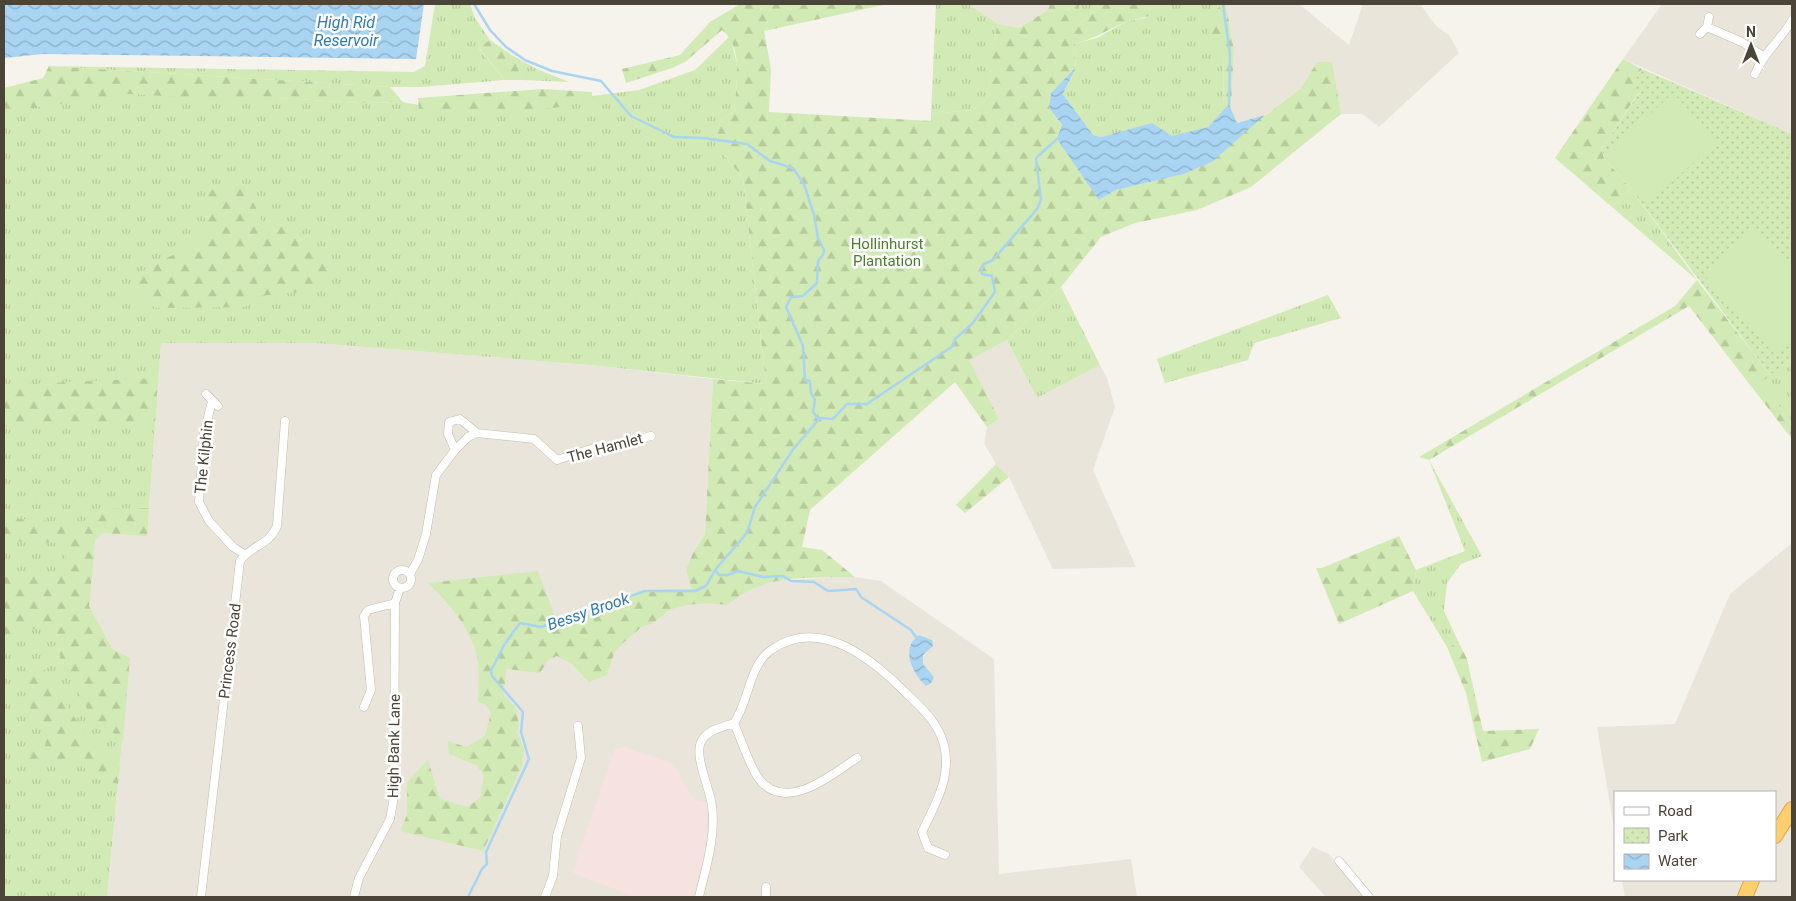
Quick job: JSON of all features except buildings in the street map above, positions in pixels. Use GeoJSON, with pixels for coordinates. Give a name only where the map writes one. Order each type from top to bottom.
{"type":"FeatureCollection","features":[{"type":"Feature","properties":{"kind":"highway"},"geometry":{"type":"LineString","coordinates":[[1776,834],[1792,809]]}},
{"type":"Feature","properties":{"kind":"highway"},"geometry":{"type":"LineString","coordinates":[[1745,897],[1752,881]]}},
{"type":"Feature","properties":{"kind":"street"},"geometry":{"type":"LineString","coordinates":[[1700,34],[1706,27],[1709,17]]}},
{"type":"Feature","properties":{"kind":"street"},"geometry":{"type":"LineString","coordinates":[[1755,74],[1764,57],[1790,30],[1792,20]]}},
{"type":"Feature","properties":{"kind":"street"},"geometry":{"type":"LineString","coordinates":[[1706,27],[1742,42],[1764,57]]}},
{"type":"Feature","properties":{"kind":"street","name":"The Kilphin"},"geometry":{"type":"LineString","coordinates":[[206,394],[215,404],[204,434],[199,502],[209,521],[233,547],[244,554]]}},
{"type":"Feature","properties":{"kind":"street","name":"The Hamlet"},"geometry":{"type":"LineString","coordinates":[[454,450],[448,434],[449,422],[460,419],[477,433],[534,439],[558,460],[587,450],[608,449],[618,444],[651,436]]}},
{"type":"Feature","properties":{"kind":"street"},"geometry":{"type":"LineString","coordinates":[[244,554],[269,540],[277,526],[285,421]]}},
{"type":"Feature","properties":{"kind":"street"},"geometry":{"type":"LineString","coordinates":[[454,450],[468,437],[477,433]]}},
{"type":"Feature","properties":{"kind":"street","name":"High Bank Lane"},"geometry":{"type":"LineString","coordinates":[[400,588],[406,587],[410,583],[410,574],[418,560],[426,534],[436,475],[454,450]]}},
{"type":"Feature","properties":{"kind":"street","name":"Princess Road"},"geometry":{"type":"LineString","coordinates":[[201,897],[240,561],[244,554]]}},
{"type":"Feature","properties":{"kind":"street","name":"High Bank Lane"},"geometry":{"type":"LineString","coordinates":[[400,588],[394,582],[395,574],[402,570],[410,574]]}},
{"type":"Feature","properties":{"kind":"street","name":"High Bank Lane"},"geometry":{"type":"LineString","coordinates":[[354,897],[359,878],[390,819],[394,797],[395,603],[400,588]]}},
{"type":"Feature","properties":{"kind":"street"},"geometry":{"type":"LineString","coordinates":[[364,707],[371,690],[364,616],[368,610],[395,603]]}},
{"type":"Feature","properties":{"kind":"street"},"geometry":{"type":"LineString","coordinates":[[698,897],[712,845],[713,814],[710,791],[699,756],[700,743],[707,734],[734,723],[744,705],[761,661],[769,651],[778,645],[800,639],[826,640],[852,648],[868,657],[929,714],[940,734],[945,755],[944,782],[922,832],[928,848],[945,855]]}},
{"type":"Feature","properties":{"kind":"street"},"geometry":{"type":"LineString","coordinates":[[734,723],[760,780],[768,787],[780,791],[802,791],[857,758]]}},
{"type":"Feature","properties":{"kind":"street"},"geometry":{"type":"LineString","coordinates":[[545,897],[553,876],[560,828],[581,758],[578,726]]}},
{"type":"Feature","properties":{"kind":"street"},"geometry":{"type":"LineString","coordinates":[[1339,861],[1369,897]]}},
{"type":"Feature","properties":{"kind":"street"},"geometry":{"type":"LineString","coordinates":[[766,887],[766,897]]}},
{"type":"Feature","properties":{"kind":"shaded area"},"geometry":{"type":"Polygon","coordinates":[[[968,4],[1050,4],[1048,10],[1019,28],[998,24],[968,4]]]}},
{"type":"Feature","properties":{"kind":"shaded area"},"geometry":{"type":"Polygon","coordinates":[[[1226,4],[1299,4],[1349,45],[1363,4],[1420,4],[1437,27],[1449,35],[1459,53],[1379,127],[1362,114],[1341,114],[1331,62],[1317,62],[1301,88],[1265,115],[1237,123],[1231,108],[1234,50],[1226,4]]]}},
{"type":"Feature","properties":{"kind":"shaded area"},"geometry":{"type":"Polygon","coordinates":[[[1662,4],[1792,4],[1792,134],[1623,59],[1662,4]]]}},
{"type":"Feature","properties":{"kind":"shaded area"},"geometry":{"type":"Polygon","coordinates":[[[1007,340],[1037,398],[1100,365],[1107,378],[1115,407],[1093,470],[1136,567],[1053,569],[1009,477],[996,464],[984,444],[987,427],[999,419],[968,360],[1007,340]]]}},
{"type":"Feature","properties":{"kind":"shaded area"},"geometry":{"type":"Polygon","coordinates":[[[161,343],[315,343],[590,365],[713,379],[705,534],[693,553],[727,605],[742,593],[757,585],[776,580],[855,577],[881,581],[994,659],[999,874],[1131,859],[1137,897],[107,897],[130,658],[112,649],[89,606],[95,539],[101,533],[147,536],[161,343]]]}},
{"type":"Feature","properties":{"kind":"shaded area"},"geometry":{"type":"Polygon","coordinates":[[[1792,543],[1792,897],[1625,897],[1622,881],[1776,881],[1776,791],[1614,791],[1614,828],[1597,727],[1675,724],[1730,594],[1792,543]]]}},
{"type":"Feature","properties":{"kind":"shaded area"},"geometry":{"type":"Polygon","coordinates":[[[623,747],[672,763],[694,800],[708,803],[705,851],[693,897],[637,897],[572,873],[615,749],[623,747]]]}},
{"type":"Feature","properties":{"kind":"shaded area"},"geometry":{"type":"Polygon","coordinates":[[[1312,847],[1329,854],[1356,885],[1363,897],[1326,897],[1299,867],[1312,847]]]}},
{"type":"Feature","properties":{"kind":"green space"},"geometry":{"type":"Polygon","coordinates":[[[435,4],[470,4],[475,18],[490,40],[479,49],[505,80],[420,87],[390,87],[49,66],[414,72],[425,66],[435,4]]]}},
{"type":"Feature","properties":{"kind":"green space","name":"Hollinhurst Plantation"},"geometry":{"type":"Polygon","coordinates":[[[740,4],[888,4],[764,31],[771,69],[769,112],[931,121],[931,114],[973,110],[986,99],[992,74],[992,51],[998,24],[1019,28],[1048,10],[1050,4],[1079,4],[1079,24],[1104,4],[1151,4],[1151,14],[1148,16],[1125,22],[1095,37],[1074,44],[1076,67],[1051,93],[1049,108],[1062,126],[1099,200],[1116,190],[1184,174],[1212,162],[1241,134],[1301,88],[1317,62],[1332,62],[1341,114],[1251,187],[1197,210],[1135,223],[1101,237],[1061,287],[1007,340],[969,360],[999,419],[987,427],[955,382],[810,510],[802,547],[822,550],[855,577],[788,579],[757,587],[742,594],[727,605],[697,604],[674,608],[653,623],[641,627],[615,652],[607,675],[589,682],[572,664],[557,656],[548,660],[540,673],[506,670],[504,696],[515,706],[519,724],[517,732],[524,749],[522,766],[483,851],[400,831],[407,815],[407,782],[428,760],[440,799],[467,807],[480,798],[484,776],[476,765],[449,754],[448,741],[466,747],[485,736],[491,713],[485,704],[478,702],[479,673],[474,645],[458,616],[428,583],[538,571],[556,619],[647,590],[692,589],[686,570],[693,553],[705,534],[713,379],[766,384],[743,178],[716,145],[720,121],[734,112],[737,80],[736,57],[729,37],[722,30],[685,62],[672,68],[626,83],[622,69],[680,55],[710,22],[740,4]]]}},
{"type":"Feature","properties":{"kind":"green space"},"geometry":{"type":"Polygon","coordinates":[[[936,4],[968,4],[998,24],[992,51],[992,74],[986,99],[973,110],[931,114],[936,4]]]}},
{"type":"Feature","properties":{"kind":"green space"},"geometry":{"type":"Polygon","coordinates":[[[1079,4],[1104,4],[1079,24],[1079,4]]]}},
{"type":"Feature","properties":{"kind":"green space"},"geometry":{"type":"Polygon","coordinates":[[[1151,4],[1218,4],[1223,53],[1224,110],[1208,127],[1172,137],[1152,124],[1101,137],[1093,135],[1063,94],[1076,67],[1074,44],[1097,38],[1127,21],[1146,18],[1151,4]]]}},
{"type":"Feature","properties":{"kind":"green space"},"geometry":{"type":"Polygon","coordinates":[[[1218,4],[1226,4],[1234,50],[1231,108],[1229,104],[1224,110],[1223,53],[1210,45],[1207,18],[1219,7],[1218,4]]]}},
{"type":"Feature","properties":{"kind":"green space"},"geometry":{"type":"Polygon","coordinates":[[[730,36],[738,68],[734,112],[720,121],[716,145],[743,178],[766,384],[590,365],[315,343],[161,343],[147,536],[102,533],[95,540],[89,606],[112,649],[130,658],[107,897],[4,897],[4,100],[69,85],[360,103],[403,102],[419,105],[592,96],[639,90],[695,70],[730,36]]]}},
{"type":"Feature","properties":{"kind":"green space"},"geometry":{"type":"Polygon","coordinates":[[[490,40],[515,57],[522,80],[505,80],[479,48],[490,40]]]}},
{"type":"Feature","properties":{"kind":"green space"},"geometry":{"type":"Polygon","coordinates":[[[515,57],[537,69],[569,82],[522,80],[515,57]]]}},
{"type":"Feature","properties":{"kind":"green space"},"geometry":{"type":"Polygon","coordinates":[[[1623,59],[1642,69],[1633,81],[1639,92],[1602,149],[1604,158],[1631,189],[1612,207],[1555,158],[1623,59]]]}},
{"type":"Feature","properties":{"kind":"green space"},"geometry":{"type":"Polygon","coordinates":[[[49,66],[390,87],[403,102],[360,103],[279,98],[252,101],[128,94],[4,112],[4,88],[43,78],[49,66]]]}},
{"type":"Feature","properties":{"kind":"green space"},"geometry":{"type":"Polygon","coordinates":[[[1642,69],[1792,134],[1792,358],[1770,375],[1631,189],[1604,158],[1602,149],[1639,93],[1633,81],[1642,69]]]}},
{"type":"Feature","properties":{"kind":"green space"},"geometry":{"type":"Polygon","coordinates":[[[542,89],[592,92],[592,100],[528,111],[484,113],[419,112],[418,98],[542,89]]]}},
{"type":"Feature","properties":{"kind":"green space"},"geometry":{"type":"Polygon","coordinates":[[[1673,93],[1717,141],[1649,203],[1605,156],[1673,93]]]}},
{"type":"Feature","properties":{"kind":"green space"},"geometry":{"type":"Polygon","coordinates":[[[225,184],[234,186],[247,193],[264,226],[287,225],[330,269],[326,280],[309,291],[250,297],[246,307],[155,308],[137,296],[132,286],[135,275],[210,235],[203,211],[203,204],[209,193],[225,184]]]}},
{"type":"Feature","properties":{"kind":"green space"},"geometry":{"type":"Polygon","coordinates":[[[1631,189],[1697,280],[1612,207],[1631,189]]]}},
{"type":"Feature","properties":{"kind":"green space"},"geometry":{"type":"Polygon","coordinates":[[[1755,228],[1792,271],[1792,342],[1776,356],[1703,273],[1755,228]]]}},
{"type":"Feature","properties":{"kind":"green space"},"geometry":{"type":"Polygon","coordinates":[[[1697,280],[1770,375],[1761,383],[1792,423],[1792,439],[1689,306],[1429,460],[1419,457],[1675,306],[1697,280]]]}},
{"type":"Feature","properties":{"kind":"green space"},"geometry":{"type":"Polygon","coordinates":[[[1061,287],[1100,365],[1037,398],[1007,340],[1061,287]]]}},
{"type":"Feature","properties":{"kind":"green space"},"geometry":{"type":"Polygon","coordinates":[[[1328,295],[1341,318],[1254,343],[1248,360],[1165,383],[1157,359],[1328,295]]]}},
{"type":"Feature","properties":{"kind":"green space"},"geometry":{"type":"Polygon","coordinates":[[[1792,358],[1792,423],[1760,382],[1792,358]]]}},
{"type":"Feature","properties":{"kind":"green space"},"geometry":{"type":"Polygon","coordinates":[[[158,378],[155,424],[4,427],[4,385],[158,378]]]}},
{"type":"Feature","properties":{"kind":"green space"},"geometry":{"type":"Polygon","coordinates":[[[1429,460],[1482,556],[1461,564],[1447,583],[1444,611],[1459,643],[1447,647],[1413,591],[1416,570],[1465,551],[1429,460]]]}},
{"type":"Feature","properties":{"kind":"green space"},"geometry":{"type":"Polygon","coordinates":[[[996,464],[1009,477],[965,513],[956,505],[996,464]]]}},
{"type":"Feature","properties":{"kind":"green space"},"geometry":{"type":"Polygon","coordinates":[[[149,508],[147,536],[102,533],[95,540],[89,606],[112,649],[130,658],[123,740],[92,718],[61,662],[55,632],[16,626],[13,643],[4,644],[4,575],[65,575],[66,543],[4,541],[4,518],[82,523],[97,509],[149,508]]]}},
{"type":"Feature","properties":{"kind":"green space"},"geometry":{"type":"Polygon","coordinates":[[[1399,536],[1416,570],[1413,591],[1339,624],[1316,568],[1322,568],[1399,536]]]}},
{"type":"Feature","properties":{"kind":"green space"},"geometry":{"type":"Polygon","coordinates":[[[1459,643],[1467,659],[1483,731],[1539,729],[1530,749],[1482,762],[1466,693],[1447,647],[1459,643]]]}},
{"type":"Feature","properties":{"kind":"green space"},"geometry":{"type":"Polygon","coordinates":[[[31,666],[44,669],[92,745],[120,766],[118,784],[95,778],[79,762],[18,763],[18,746],[45,747],[48,725],[31,713],[25,674],[31,666]]]}},
{"type":"Feature","properties":{"kind":"water","name":"High Rid Reservoir"},"geometry":{"type":"Polygon","coordinates":[[[4,4],[424,4],[416,59],[43,54],[4,58],[4,4]]]}},
{"type":"Feature","properties":{"kind":"water"},"geometry":{"type":"Polygon","coordinates":[[[1076,67],[1063,94],[1093,135],[1101,137],[1152,123],[1172,136],[1208,127],[1229,104],[1237,123],[1265,115],[1212,162],[1184,174],[1116,190],[1099,200],[1057,139],[1062,125],[1049,108],[1051,93],[1076,67]]]}},
{"type":"Feature","properties":{"kind":"water"},"geometry":{"type":"Polygon","coordinates":[[[919,635],[932,640],[933,646],[923,655],[923,664],[934,677],[931,683],[926,686],[916,674],[909,653],[913,640],[919,635]]]}},
{"type":"Feature","properties":{"kind":"waterway"},"geometry":{"type":"LineString","coordinates":[[474,4],[490,30],[506,47],[525,60],[552,71],[601,81],[631,116],[674,137],[703,138],[747,144],[770,161],[793,168],[804,184],[814,215],[818,238],[824,250],[823,255],[818,261],[817,283],[803,296],[791,297],[786,307],[803,346],[805,380],[810,381],[811,393],[815,400],[813,412],[819,420]]}},
{"type":"Feature","properties":{"kind":"waterway"},"geometry":{"type":"LineString","coordinates":[[1223,4],[1230,55],[1229,104]]}},
{"type":"Feature","properties":{"kind":"waterway","name":"Bessy Brook"},"geometry":{"type":"LineString","coordinates":[[468,897],[482,869],[487,864],[486,852],[529,759],[521,732],[523,712],[492,676],[491,671],[504,645],[520,623],[541,627],[645,591],[695,591],[706,586],[715,570],[747,533],[755,507],[794,448],[820,418],[833,419],[847,404],[867,404],[953,346],[955,339],[972,324],[995,292],[992,276],[982,274],[981,270],[984,264],[993,260],[1037,209],[1041,200],[1036,158],[1057,139]]}},
{"type":"Feature","properties":{"kind":"waterway"},"geometry":{"type":"LineString","coordinates":[[715,570],[719,575],[728,575],[738,571],[763,577],[783,576],[791,581],[814,582],[828,591],[856,589],[861,597],[911,630],[916,637]]}}]}
